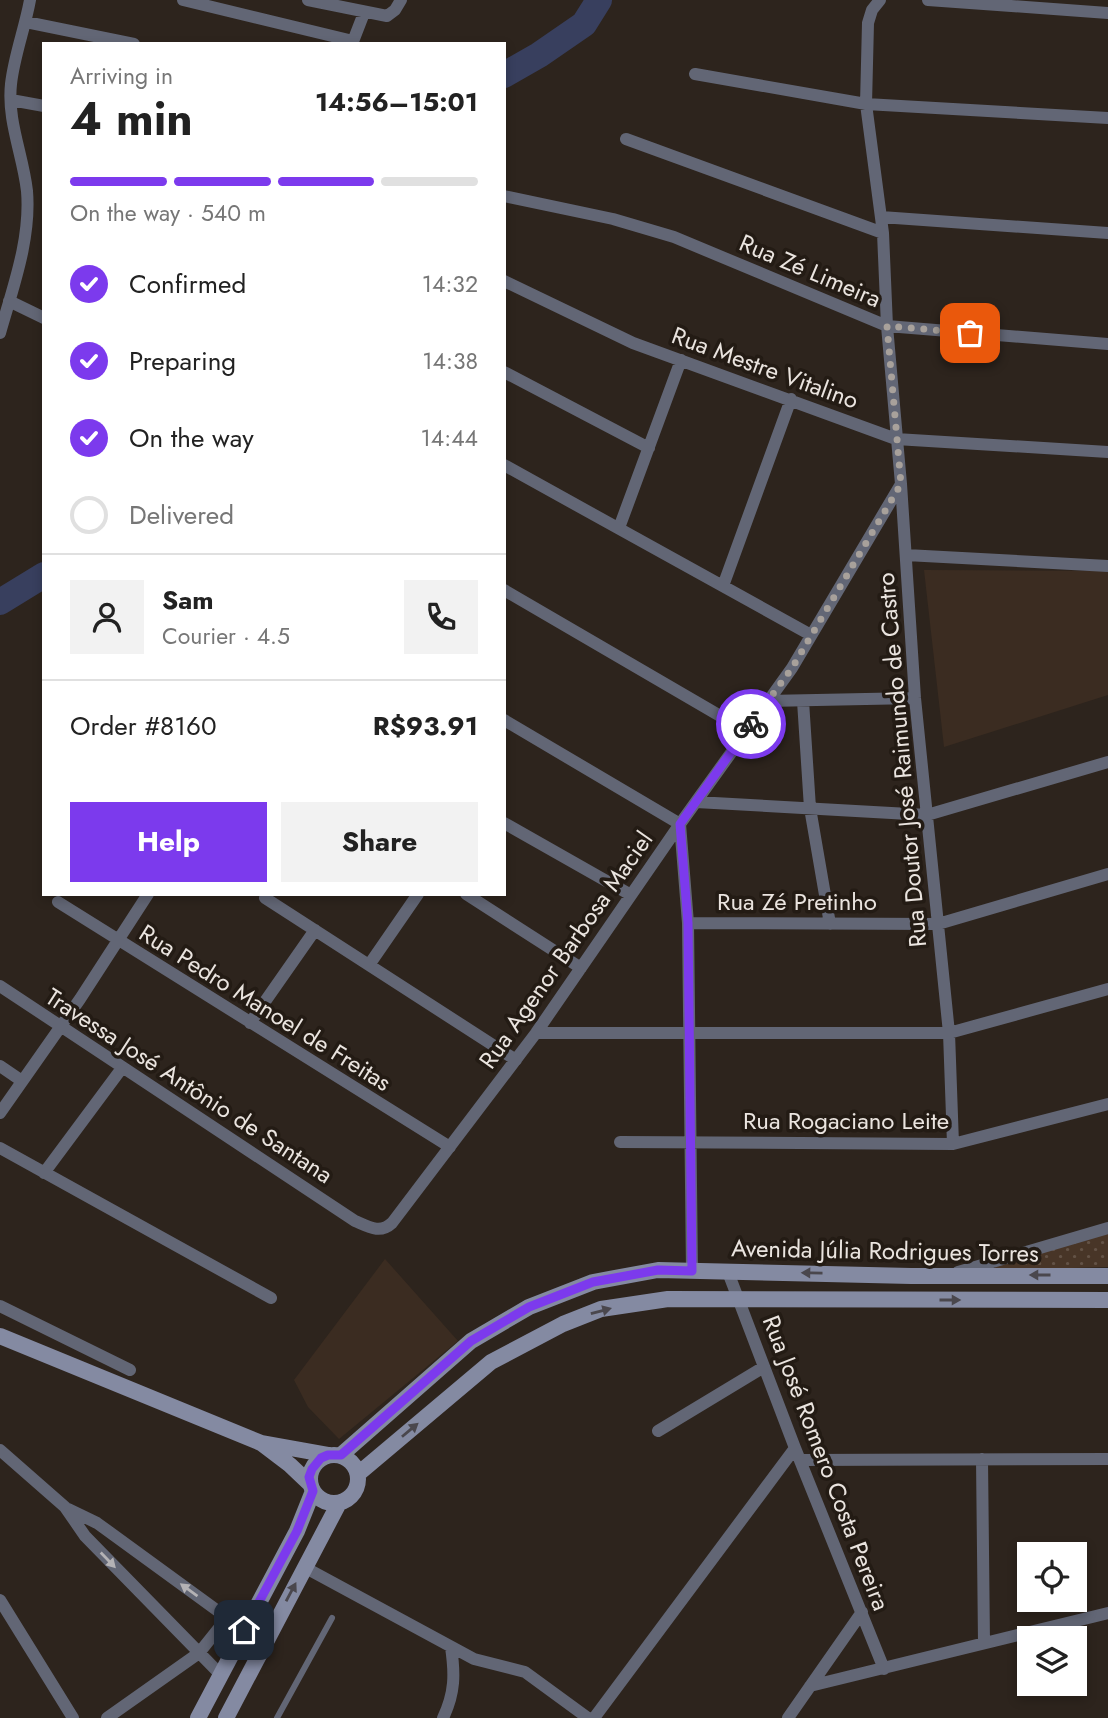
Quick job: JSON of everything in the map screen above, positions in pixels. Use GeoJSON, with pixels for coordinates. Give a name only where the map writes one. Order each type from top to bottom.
{"type":"FeatureCollection","features":[{"type":"Feature","properties":{"kind":"main road","name":"Avenida Júlia Rodrigues Torres"},"geometry":{"type":"LineString","coordinates":[[335,1455],[474,1339],[529,1307],[593,1282],[665,1270],[911,1276],[1108,1276]]}},
{"type":"Feature","properties":{"kind":"main road"},"geometry":{"type":"LineString","coordinates":[[665,1270],[668,1298]]}},
{"type":"Feature","properties":{"kind":"main road"},"geometry":{"type":"LineString","coordinates":[[910,1299],[911,1276]]}},
{"type":"Feature","properties":{"kind":"main road","name":"Avenida Júlia Rodrigues Torres"},"geometry":{"type":"LineString","coordinates":[[358,1474],[491,1362],[563,1324],[601,1309],[668,1298],[1108,1300]]}},
{"type":"Feature","properties":{"kind":"main road"},"geometry":{"type":"LineString","coordinates":[[0,1336],[261,1443],[335,1455],[352,1462],[358,1474],[356,1489],[339,1503],[226,1718]]}},
{"type":"Feature","properties":{"kind":"main road"},"geometry":{"type":"LineString","coordinates":[[474,1339],[491,1362]]}},
{"type":"Feature","properties":{"kind":"main road"},"geometry":{"type":"LineString","coordinates":[[261,1443],[290,1465],[324,1502],[339,1503]]}},
{"type":"Feature","properties":{"kind":"main road"},"geometry":{"type":"LineString","coordinates":[[198,1718],[297,1531],[311,1488],[309,1477],[316,1463],[335,1455]]}},
{"type":"Feature","properties":{"kind":"street"},"geometry":{"type":"LineString","coordinates":[[0,333],[21,260],[27,224],[27,191],[10,100],[11,83],[30,0]]}},
{"type":"Feature","properties":{"kind":"street"},"geometry":{"type":"LineString","coordinates":[[183,0],[352,42],[364,13]]}},
{"type":"Feature","properties":{"kind":"street"},"geometry":{"type":"LineString","coordinates":[[308,0],[380,16],[391,14],[401,0]]}},
{"type":"Feature","properties":{"kind":"street","name":"Rua Doutor José Raimundo de Castro"},"geometry":{"type":"LineString","coordinates":[[880,0],[872,9],[868,23],[866,104],[883,233],[887,326],[901,484],[915,698],[949,1032],[953,1144]]}},
{"type":"Feature","properties":{"kind":"street"},"geometry":{"type":"LineString","coordinates":[[928,0],[1108,13]]}},
{"type":"Feature","properties":{"kind":"street"},"geometry":{"type":"LineString","coordinates":[[26,22],[124,42]]}},
{"type":"Feature","properties":{"kind":"street"},"geometry":{"type":"LineString","coordinates":[[695,74],[866,104],[1108,118]]}},
{"type":"Feature","properties":{"kind":"street"},"geometry":{"type":"LineString","coordinates":[[10,100],[42,106]]}},
{"type":"Feature","properties":{"kind":"street"},"geometry":{"type":"LineString","coordinates":[[625,139],[883,233]]}},
{"type":"Feature","properties":{"kind":"street","name":"Rua Zé Limeira"},"geometry":{"type":"LineString","coordinates":[[506,200],[613,219],[674,237],[887,326],[1108,344]]}},
{"type":"Feature","properties":{"kind":"street"},"geometry":{"type":"LineString","coordinates":[[880,217],[1108,233]]}},
{"type":"Feature","properties":{"kind":"street","name":"Rua Mestre Vitalino"},"geometry":{"type":"LineString","coordinates":[[506,282],[633,343],[896,439],[1108,452]]}},
{"type":"Feature","properties":{"kind":"street"},"geometry":{"type":"LineString","coordinates":[[9,301],[42,317]]}},
{"type":"Feature","properties":{"kind":"street"},"geometry":{"type":"LineString","coordinates":[[619,528],[681,360]]}},
{"type":"Feature","properties":{"kind":"street"},"geometry":{"type":"LineString","coordinates":[[506,373],[649,448]]}},
{"type":"Feature","properties":{"kind":"street"},"geometry":{"type":"LineString","coordinates":[[723,586],[790,399]]}},
{"type":"Feature","properties":{"kind":"street"},"geometry":{"type":"LineString","coordinates":[[506,466],[811,635]]}},
{"type":"Feature","properties":{"kind":"street","name":"Rua Agenor Barbosa Maciel"},"geometry":{"type":"LineString","coordinates":[[355,1221],[378,1230],[385,1229],[516,1060],[792,668],[901,484]]}},
{"type":"Feature","properties":{"kind":"street"},"geometry":{"type":"LineString","coordinates":[[906,555],[1108,566]]}},
{"type":"Feature","properties":{"kind":"street"},"geometry":{"type":"LineString","coordinates":[[506,591],[746,731]]}},
{"type":"Feature","properties":{"kind":"street"},"geometry":{"type":"LineString","coordinates":[[767,701],[915,698]]}},
{"type":"Feature","properties":{"kind":"street"},"geometry":{"type":"LineString","coordinates":[[803,701],[810,808],[830,924]]}},
{"type":"Feature","properties":{"kind":"street"},"geometry":{"type":"LineString","coordinates":[[506,721],[680,824],[688,923],[692,1271]]}},
{"type":"Feature","properties":{"kind":"street"},"geometry":{"type":"LineString","coordinates":[[696,802],[927,815],[1108,762]]}},
{"type":"Feature","properties":{"kind":"street"},"geometry":{"type":"LineString","coordinates":[[506,823],[631,895]]}},
{"type":"Feature","properties":{"kind":"street","name":"Rua Zé Pretinho"},"geometry":{"type":"LineString","coordinates":[[688,923],[938,924],[1108,874]]}},
{"type":"Feature","properties":{"kind":"street"},"geometry":{"type":"LineString","coordinates":[[0,1113],[61,1027],[147,896]]}},
{"type":"Feature","properties":{"kind":"street"},"geometry":{"type":"LineString","coordinates":[[369,965],[417,896]]}},
{"type":"Feature","properties":{"kind":"street"},"geometry":{"type":"LineString","coordinates":[[469,896],[581,968]]}},
{"type":"Feature","properties":{"kind":"street"},"geometry":{"type":"LineString","coordinates":[[265,898],[516,1060]]}},
{"type":"Feature","properties":{"kind":"street","name":"Rua Pedro Manoel de Freitas"},"geometry":{"type":"LineString","coordinates":[[58,902],[450,1147]]}},
{"type":"Feature","properties":{"kind":"street"},"geometry":{"type":"LineString","coordinates":[[250,1023],[315,930]]}},
{"type":"Feature","properties":{"kind":"street","name":"Travessa José Antônio de Santana"},"geometry":{"type":"LineString","coordinates":[[0,986],[355,1221]]}},
{"type":"Feature","properties":{"kind":"street"},"geometry":{"type":"LineString","coordinates":[[536,1033],[949,1032],[1108,989]]}},
{"type":"Feature","properties":{"kind":"street"},"geometry":{"type":"LineString","coordinates":[[0,1066],[22,1081]]}},
{"type":"Feature","properties":{"kind":"street"},"geometry":{"type":"LineString","coordinates":[[44,1173],[122,1068]]}},
{"type":"Feature","properties":{"kind":"street","name":"Rua Rogaciano Leite"},"geometry":{"type":"LineString","coordinates":[[620,1142],[953,1144],[1108,1104]]}},
{"type":"Feature","properties":{"kind":"street"},"geometry":{"type":"LineString","coordinates":[[0,1148],[271,1298]]}},
{"type":"Feature","properties":{"kind":"street"},"geometry":{"type":"LineString","coordinates":[[951,1275],[1108,1228]]}},
{"type":"Feature","properties":{"kind":"street","name":"Rua José Romero Costa Pereira"},"geometry":{"type":"LineString","coordinates":[[728,1272],[884,1669]]}},
{"type":"Feature","properties":{"kind":"street"},"geometry":{"type":"LineString","coordinates":[[0,1306],[130,1370]]}},
{"type":"Feature","properties":{"kind":"street"},"geometry":{"type":"LineString","coordinates":[[658,1430],[764,1367]]}},
{"type":"Feature","properties":{"kind":"street"},"geometry":{"type":"LineString","coordinates":[[0,1450],[65,1507],[85,1536],[221,1675]]}},
{"type":"Feature","properties":{"kind":"street"},"geometry":{"type":"LineString","coordinates":[[594,1718],[798,1454],[982,1460],[1108,1459]]}},
{"type":"Feature","properties":{"kind":"street"},"geometry":{"type":"LineString","coordinates":[[982,1460],[984,1642]]}},
{"type":"Feature","properties":{"kind":"street"},"geometry":{"type":"LineString","coordinates":[[65,1507],[97,1523],[244,1630]]}},
{"type":"Feature","properties":{"kind":"street"},"geometry":{"type":"LineString","coordinates":[[304,1567],[474,1660],[525,1672],[588,1718]]}},
{"type":"Feature","properties":{"kind":"street"},"geometry":{"type":"LineString","coordinates":[[0,1600],[73,1718]]}},
{"type":"Feature","properties":{"kind":"street"},"geometry":{"type":"LineString","coordinates":[[788,1718],[862,1612]]}},
{"type":"Feature","properties":{"kind":"street"},"geometry":{"type":"LineString","coordinates":[[810,1686],[1108,1613]]}},
{"type":"Feature","properties":{"kind":"street"},"geometry":{"type":"LineString","coordinates":[[107,1718],[199,1653],[227,1618]]}},
{"type":"Feature","properties":{"kind":"street"},"geometry":{"type":"LineString","coordinates":[[443,1718],[452,1698],[455,1677],[451,1647]]}},
{"type":"Feature","properties":{"kind":"lane"},"geometry":{"type":"LineString","coordinates":[[277,1718],[332,1618]]}},
{"type":"Feature","properties":{"kind":"shaded area"},"geometry":{"type":"Polygon","coordinates":[[[924,570],[1108,571],[1108,695],[944,747],[924,570]]]}},
{"type":"Feature","properties":{"kind":"shaded area"},"geometry":{"type":"Polygon","coordinates":[[[1108,1232],[1108,1267],[996,1270],[993,1264],[1108,1232]]]}},
{"type":"Feature","properties":{"kind":"shaded area"},"geometry":{"type":"Polygon","coordinates":[[[385,1259],[458,1341],[339,1439],[308,1407],[294,1380],[385,1259]]]}},
{"type":"Feature","properties":{"kind":"waterway"},"geometry":{"type":"LineString","coordinates":[[506,74],[584,24],[599,0]]}},
{"type":"Feature","properties":{"kind":"waterway"},"geometry":{"type":"LineString","coordinates":[[0,602],[42,576]]}},
{"type":"Feature","properties":{"kind":"way so far"},"geometry":{"type":"LineString","coordinates":[[751,724],[792,668],[901,484],[887,326],[970,333]]}},
{"type":"Feature","properties":{"kind":"route"},"geometry":{"type":"LineString","coordinates":[[244,1630],[297,1531],[313,1491],[309,1477],[321,1458],[341,1455],[471,1341],[529,1307],[593,1282],[658,1270],[692,1271],[688,923],[680,824],[751,724]]}}]}
